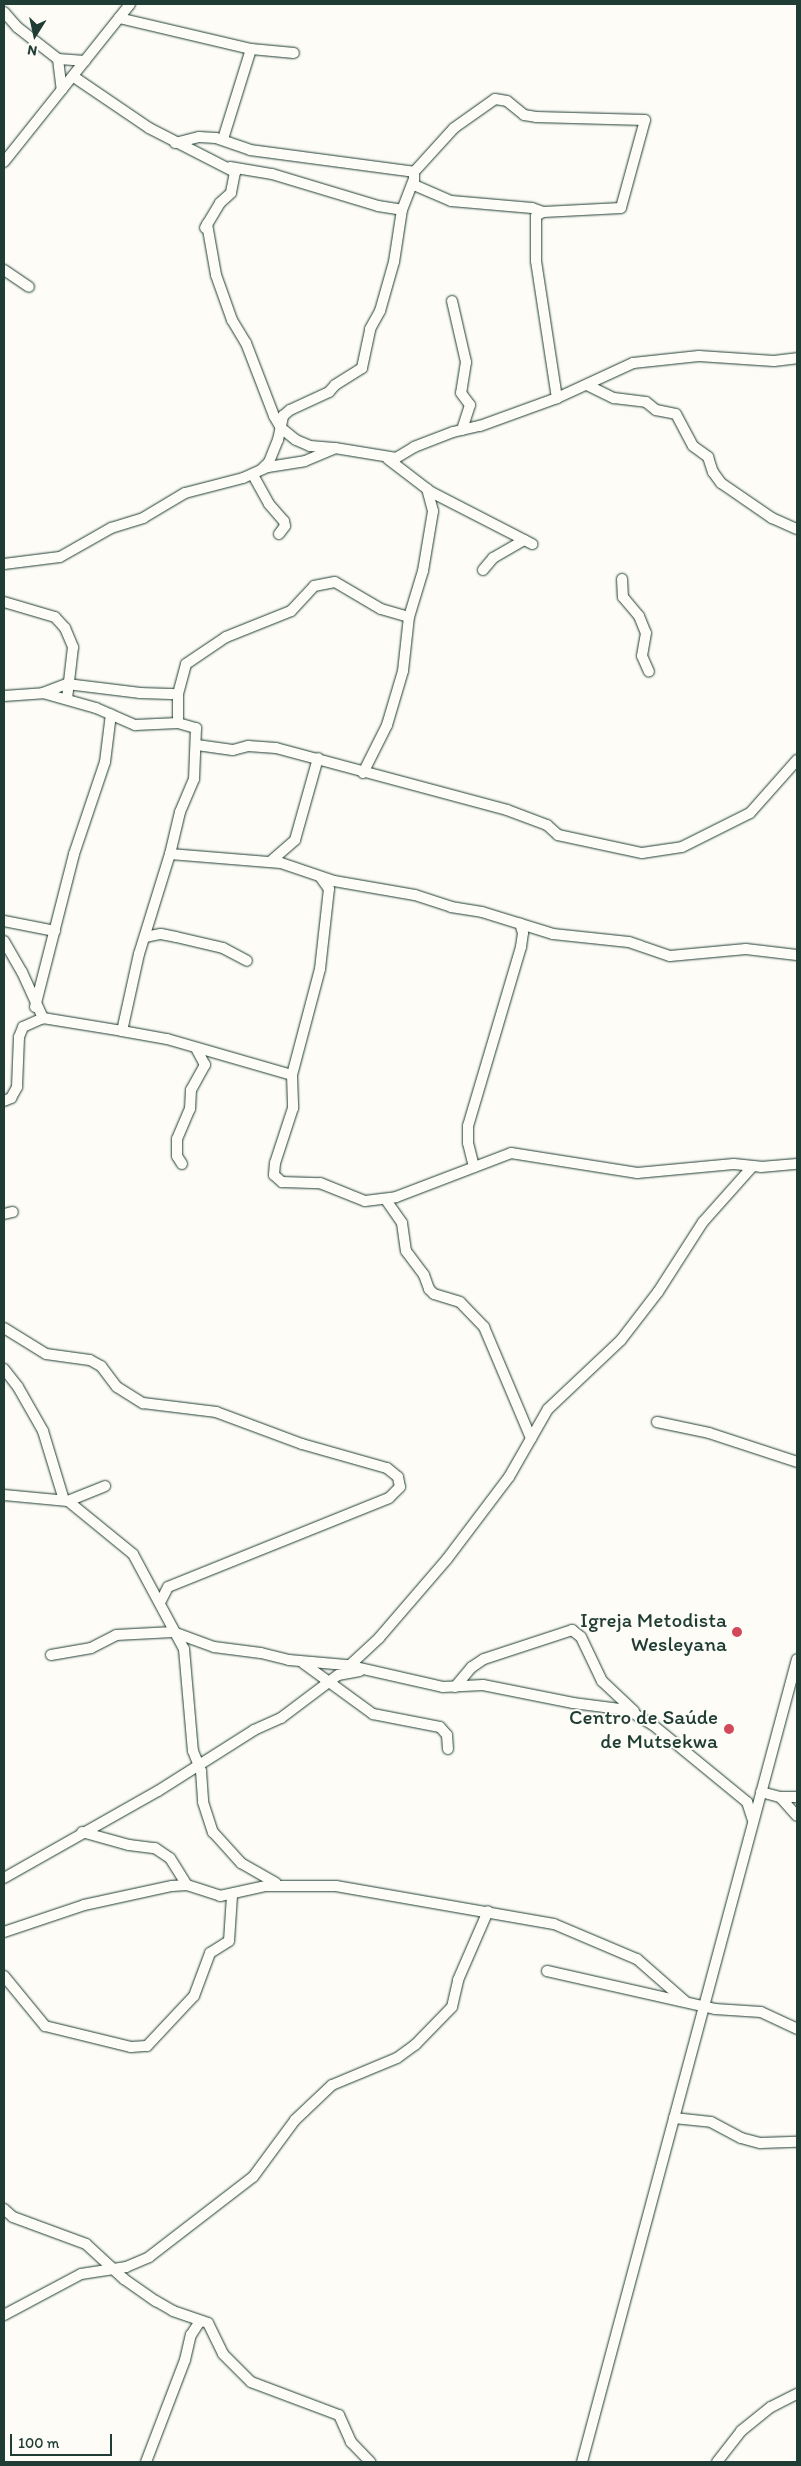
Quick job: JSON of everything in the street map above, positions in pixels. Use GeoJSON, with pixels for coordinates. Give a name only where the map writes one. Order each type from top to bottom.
{"type":"FeatureCollection","features":[{"type":"Feature","properties":{"kind":"street"},"geometry":{"type":"LineString","coordinates":[[4,162],[74,77],[130,4]]}},
{"type":"Feature","properties":{"kind":"street"},"geometry":{"type":"LineString","coordinates":[[5,11],[17,27],[58,59],[85,61]]}},
{"type":"Feature","properties":{"kind":"street"},"geometry":{"type":"LineString","coordinates":[[119,18],[252,48],[294,53]]}},
{"type":"Feature","properties":{"kind":"street"},"geometry":{"type":"LineString","coordinates":[[223,139],[252,48]]}},
{"type":"Feature","properties":{"kind":"street"},"geometry":{"type":"LineString","coordinates":[[58,59],[62,90]]}},
{"type":"Feature","properties":{"kind":"street"},"geometry":{"type":"LineString","coordinates":[[74,77],[175,143],[229,166],[272,174],[378,206],[402,210]]}},
{"type":"Feature","properties":{"kind":"street"},"geometry":{"type":"LineString","coordinates":[[257,472],[269,462],[283,416],[290,410],[322,396],[362,368],[370,329],[380,311],[394,262],[402,210],[414,176],[454,128],[495,99],[506,102],[524,115],[536,118],[645,120],[622,208],[543,212],[491,204],[459,204],[414,185],[414,176]]}},
{"type":"Feature","properties":{"kind":"street"},"geometry":{"type":"LineString","coordinates":[[175,143],[199,137],[223,139],[250,150],[414,176]]}},
{"type":"Feature","properties":{"kind":"street"},"geometry":{"type":"LineString","coordinates":[[229,166],[235,172],[231,193],[220,203],[206,226],[216,274],[232,320],[246,343],[253,368],[280,428],[310,446],[350,448],[388,459],[427,488],[528,542],[493,558],[483,570]]}},
{"type":"Feature","properties":{"kind":"street"},"geometry":{"type":"LineString","coordinates":[[543,212],[536,216],[536,261],[557,398]]}},
{"type":"Feature","properties":{"kind":"street"},"geometry":{"type":"LineString","coordinates":[[4,270],[29,287]]}},
{"type":"Feature","properties":{"kind":"street"},"geometry":{"type":"LineString","coordinates":[[452,301],[466,362],[460,393],[470,405],[462,430]]}},
{"type":"Feature","properties":{"kind":"street"},"geometry":{"type":"LineString","coordinates":[[388,459],[462,430],[557,398],[634,363],[699,356],[774,361],[797,358]]}},
{"type":"Feature","properties":{"kind":"street"},"geometry":{"type":"LineString","coordinates":[[587,385],[614,398],[646,402],[656,410],[676,414],[693,446],[708,457],[712,472],[721,483],[772,518],[797,529]]}},
{"type":"Feature","properties":{"kind":"street"},"geometry":{"type":"LineString","coordinates":[[4,564],[60,557],[110,528],[143,518],[185,493],[257,472],[305,461],[335,448]]}},
{"type":"Feature","properties":{"kind":"street"},"geometry":{"type":"LineString","coordinates":[[257,472],[269,504],[286,526],[279,534]]}},
{"type":"Feature","properties":{"kind":"street"},"geometry":{"type":"LineString","coordinates":[[363,773],[394,704],[403,671],[409,616],[423,571],[433,511],[427,488]]}},
{"type":"Feature","properties":{"kind":"street"},"geometry":{"type":"LineString","coordinates":[[622,579],[623,597],[639,616],[646,633],[642,658],[648,672]]}},
{"type":"Feature","properties":{"kind":"street"},"geometry":{"type":"LineString","coordinates":[[178,723],[178,694],[186,664],[206,648],[291,611],[314,586],[335,582],[381,610],[409,616]]}},
{"type":"Feature","properties":{"kind":"street"},"geometry":{"type":"LineString","coordinates":[[4,602],[55,618],[65,628],[74,647],[67,700]]}},
{"type":"Feature","properties":{"kind":"street"},"geometry":{"type":"LineString","coordinates":[[43,693],[60,685],[69,685],[140,694],[178,694]]}},
{"type":"Feature","properties":{"kind":"street"},"geometry":{"type":"LineString","coordinates":[[4,696],[43,693],[111,714],[135,725],[178,723],[196,728],[197,745],[194,779],[180,812],[170,854],[145,937],[122,1031]]}},
{"type":"Feature","properties":{"kind":"street"},"geometry":{"type":"LineString","coordinates":[[35,1007],[74,854],[105,762],[111,714]]}},
{"type":"Feature","properties":{"kind":"street"},"geometry":{"type":"LineString","coordinates":[[197,745],[233,750],[263,746],[318,758],[363,773],[506,810],[548,825],[558,835],[642,853],[682,847],[750,813],[797,760]]}},
{"type":"Feature","properties":{"kind":"street"},"geometry":{"type":"LineString","coordinates":[[271,861],[294,840],[318,758]]}},
{"type":"Feature","properties":{"kind":"street"},"geometry":{"type":"LineString","coordinates":[[170,854],[271,861],[320,878],[415,895],[520,923],[553,934],[629,942],[670,956],[746,948],[797,955]]}},
{"type":"Feature","properties":{"kind":"street"},"geometry":{"type":"LineString","coordinates":[[320,878],[329,889],[320,969],[292,1075],[293,1108],[275,1163],[274,1174],[282,1182],[320,1183],[352,1198],[386,1200],[511,1153],[525,1153],[637,1173],[734,1164],[752,1167],[797,1164]]}},
{"type":"Feature","properties":{"kind":"street"},"geometry":{"type":"LineString","coordinates":[[4,921],[55,931]]}},
{"type":"Feature","properties":{"kind":"street"},"geometry":{"type":"LineString","coordinates":[[474,1167],[468,1143],[468,1126],[521,947],[523,933],[520,923]]}},
{"type":"Feature","properties":{"kind":"street"},"geometry":{"type":"LineString","coordinates":[[145,937],[161,934],[223,948],[247,961]]}},
{"type":"Feature","properties":{"kind":"street"},"geometry":{"type":"LineString","coordinates":[[4,941],[22,972],[35,1007],[43,1018]]}},
{"type":"Feature","properties":{"kind":"street"},"geometry":{"type":"LineString","coordinates":[[4,1101],[11,1098],[17,1087],[19,1037],[23,1027],[43,1018],[122,1031],[196,1048],[292,1075]]}},
{"type":"Feature","properties":{"kind":"street"},"geometry":{"type":"LineString","coordinates":[[182,1164],[177,1156],[177,1139],[190,1109],[191,1090],[205,1065],[196,1048]]}},
{"type":"Feature","properties":{"kind":"street"},"geometry":{"type":"LineString","coordinates":[[349,1666],[379,1638],[447,1560],[509,1477],[538,1422],[560,1396],[634,1324],[694,1240],[703,1222],[752,1167]]}},
{"type":"Feature","properties":{"kind":"street"},"geometry":{"type":"LineString","coordinates":[[386,1200],[402,1223],[406,1251],[424,1275],[429,1289],[434,1294],[460,1302],[484,1327],[531,1438]]}},
{"type":"Feature","properties":{"kind":"street"},"geometry":{"type":"LineString","coordinates":[[4,1328],[46,1354],[90,1360],[101,1366],[117,1387],[144,1403],[216,1412],[302,1444],[387,1468],[398,1477],[400,1487],[389,1498],[168,1587],[160,1603]]}},
{"type":"Feature","properties":{"kind":"street"},"geometry":{"type":"LineString","coordinates":[[4,1369],[18,1387],[43,1431],[66,1500],[133,1554],[160,1603],[186,1660],[193,1751],[199,1766],[203,1802],[213,1832],[241,1863],[255,1874],[280,1885]]}},
{"type":"Feature","properties":{"kind":"street"},"geometry":{"type":"LineString","coordinates":[[656,1422],[709,1433],[797,1462]]}},
{"type":"Feature","properties":{"kind":"street"},"geometry":{"type":"LineString","coordinates":[[4,1495],[66,1500],[106,1486]]}},
{"type":"Feature","properties":{"kind":"street"},"geometry":{"type":"LineString","coordinates":[[455,1687],[472,1667],[484,1659],[572,1630],[582,1637],[602,1681],[635,1712],[747,1802],[753,1823]]}},
{"type":"Feature","properties":{"kind":"street"},"geometry":{"type":"LineString","coordinates":[[51,1655],[91,1648],[116,1635],[173,1632],[214,1647],[300,1661],[349,1666],[455,1687],[484,1685],[635,1712]]}},
{"type":"Feature","properties":{"kind":"street"},"geometry":{"type":"LineString","coordinates":[[582,2462],[797,1659]]}},
{"type":"Feature","properties":{"kind":"street"},"geometry":{"type":"LineString","coordinates":[[300,1661],[330,1680],[373,1714],[440,1727],[447,1735],[448,1749]]}},
{"type":"Feature","properties":{"kind":"street"},"geometry":{"type":"LineString","coordinates":[[4,1878],[199,1766],[254,1730],[281,1718],[330,1680],[349,1672],[368,1670]]}},
{"type":"Feature","properties":{"kind":"street"},"geometry":{"type":"LineString","coordinates":[[747,1802],[761,1795],[797,1797]]}},
{"type":"Feature","properties":{"kind":"street"},"geometry":{"type":"LineString","coordinates":[[780,1797],[797,1816]]}},
{"type":"Feature","properties":{"kind":"street"},"geometry":{"type":"LineString","coordinates":[[82,1832],[129,1845],[156,1848],[170,1858],[187,1885]]}},
{"type":"Feature","properties":{"kind":"street"},"geometry":{"type":"LineString","coordinates":[[4,1932],[84,1905],[187,1885],[220,1896],[232,1896],[280,1885],[336,1886],[554,1924],[637,1959],[685,2000]]}},
{"type":"Feature","properties":{"kind":"street"},"geometry":{"type":"LineString","coordinates":[[4,1976],[45,2026],[131,2047],[147,2046],[194,1996],[210,1953],[229,1941],[232,1896]]}},
{"type":"Feature","properties":{"kind":"street"},"geometry":{"type":"LineString","coordinates":[[4,2315],[80,2274],[113,2270],[149,2257],[188,2226],[221,2204],[253,2177],[295,2120],[332,2085],[397,2058],[431,2031],[452,2007],[458,1980],[488,1911]]}},
{"type":"Feature","properties":{"kind":"street"},"geometry":{"type":"LineString","coordinates":[[547,1971],[685,2000],[714,2009],[761,2012],[797,2029]]}},
{"type":"Feature","properties":{"kind":"street"},"geometry":{"type":"LineString","coordinates":[[701,2019],[714,2009]]}},
{"type":"Feature","properties":{"kind":"street"},"geometry":{"type":"LineString","coordinates":[[674,2118],[712,2122],[741,2138],[760,2143],[797,2142]]}},
{"type":"Feature","properties":{"kind":"street"},"geometry":{"type":"LineString","coordinates":[[4,2209],[13,2217],[86,2244],[113,2270],[173,2312],[210,2326],[223,2354],[251,2382],[340,2415],[351,2442],[370,2462]]}},
{"type":"Feature","properties":{"kind":"street"},"geometry":{"type":"LineString","coordinates":[[146,2462],[185,2360],[191,2335],[200,2321]]}},
{"type":"Feature","properties":{"kind":"street"},"geometry":{"type":"LineString","coordinates":[[717,2462],[741,2431],[771,2407],[797,2394]]}},
{"type":"Feature","properties":{"kind":"place","name":"Igreja Metodista Wesleyana"},"geometry":{"type":"Point","coordinates":[737,1632]}},
{"type":"Feature","properties":{"kind":"place","name":"Centro de Saúde de Mutsekwa"},"geometry":{"type":"Point","coordinates":[729,1729]}}]}
